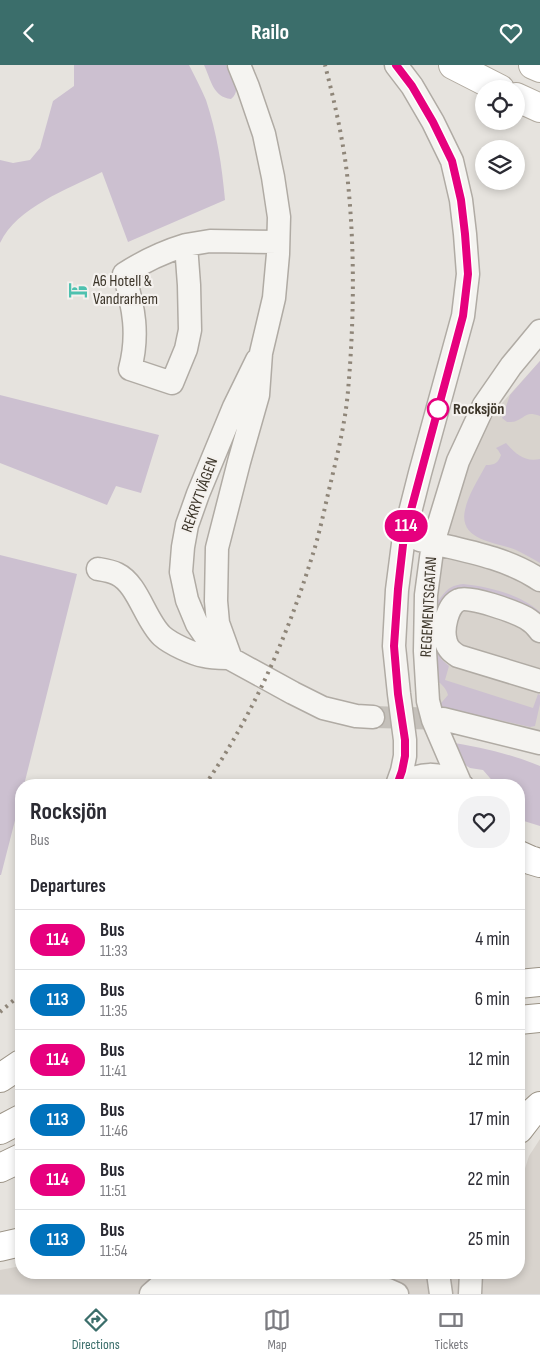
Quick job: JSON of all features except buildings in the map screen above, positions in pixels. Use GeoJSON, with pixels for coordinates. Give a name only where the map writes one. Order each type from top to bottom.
{"type":"FeatureCollection","features":[{"type":"Feature","properties":{"kind":"main road"},"geometry":{"type":"LineString","coordinates":[[453,65],[482,80]]}},
{"type":"Feature","properties":{"kind":"main road"},"geometry":{"type":"LineString","coordinates":[[533,65],[540,68]]}},
{"type":"Feature","properties":{"kind":"main road"},"geometry":{"type":"LineString","coordinates":[[525,101],[540,107]]}},
{"type":"Feature","properties":{"kind":"main road"},"geometry":{"type":"LineString","coordinates":[[525,858],[540,863]]}},
{"type":"Feature","properties":{"kind":"main road"},"geometry":{"type":"LineString","coordinates":[[525,983],[540,982]]}},
{"type":"Feature","properties":{"kind":"main road"},"geometry":{"type":"LineString","coordinates":[[525,1019],[540,1018]]}},
{"type":"Feature","properties":{"kind":"main road"},"geometry":{"type":"LineString","coordinates":[[0,1078],[15,1068]]}},
{"type":"Feature","properties":{"kind":"main road"},"geometry":{"type":"LineString","coordinates":[[525,1121],[540,1106]]}},
{"type":"Feature","properties":{"kind":"main road"},"geometry":{"type":"LineString","coordinates":[[0,1130],[15,1122]]}},
{"type":"Feature","properties":{"kind":"main road"},"geometry":{"type":"LineString","coordinates":[[0,1168],[15,1161]]}},
{"type":"Feature","properties":{"kind":"main road"},"geometry":{"type":"LineString","coordinates":[[0,1247],[15,1243]]}},
{"type":"Feature","properties":{"kind":"street","name":"REKRYTVÄGEN"},"geometry":{"type":"LineString","coordinates":[[231,659],[218,623],[215,586],[217,548],[258,395],[261,353],[274,298],[279,217],[264,133],[239,65]]}},
{"type":"Feature","properties":{"kind":"street","name":"REGEMENTSGATAN"},"geometry":{"type":"LineString","coordinates":[[396,65],[412,86],[433,122],[452,161],[461,200],[468,274],[463,316],[404,536],[394,646],[398,694],[405,740],[405,756],[399,779]]}},
{"type":"Feature","properties":{"kind":"street"},"geometry":{"type":"LineString","coordinates":[[186,245],[190,330],[186,349],[172,383],[130,369],[134,355],[135,331],[132,302],[124,274],[164,252],[186,245],[210,241],[278,242]]}},
{"type":"Feature","properties":{"kind":"street","name":"REGEMENTSGATAN"},"geometry":{"type":"LineString","coordinates":[[459,779],[433,720],[428,701],[425,651],[426,595],[433,543],[458,461],[484,405],[511,366],[540,331]]}},
{"type":"Feature","properties":{"kind":"street","name":"REKRYTVÄGEN"},"geometry":{"type":"LineString","coordinates":[[261,353],[237,399],[188,525],[183,547],[181,572],[187,600],[197,624],[210,643],[231,659],[322,708],[356,716],[373,717]]}},
{"type":"Feature","properties":{"kind":"street"},"geometry":{"type":"LineString","coordinates":[[404,536],[502,561],[530,573],[540,580]]}},
{"type":"Feature","properties":{"kind":"street"},"geometry":{"type":"LineString","coordinates":[[98,569],[118,574],[128,583],[154,626],[172,643],[204,656],[231,659]]}},
{"type":"Feature","properties":{"kind":"street"},"geometry":{"type":"LineString","coordinates":[[540,631],[537,626],[525,617],[499,607],[466,598],[459,599],[451,606],[447,615],[445,641],[450,651],[458,656],[540,681]]}},
{"type":"Feature","properties":{"kind":"street"},"geometry":{"type":"LineString","coordinates":[[443,719],[540,743]]}},
{"type":"Feature","properties":{"kind":"street"},"geometry":{"type":"LineString","coordinates":[[409,779],[426,774],[438,775],[448,779]]}},
{"type":"Feature","properties":{"kind":"street"},"geometry":{"type":"LineString","coordinates":[[439,1279],[442,1294]]}},
{"type":"Feature","properties":{"kind":"street"},"geometry":{"type":"LineString","coordinates":[[470,1294],[471,1279]]}},
{"type":"Feature","properties":{"kind":"street"},"geometry":{"type":"LineString","coordinates":[[151,1294],[159,1287],[193,1283],[227,1283],[260,1291],[368,1289],[388,1290],[396,1294]]}},
{"type":"Feature","properties":{"kind":"shaded area"},"geometry":{"type":"Polygon","coordinates":[[[74,65],[189,65],[206,100],[213,125],[221,162],[225,200],[128,242],[102,172],[59,192],[31,209],[18,219],[0,243],[0,160],[13,163],[30,160],[40,148],[53,101],[74,86],[74,65]]]}},
{"type":"Feature","properties":{"kind":"shaded area"},"geometry":{"type":"Polygon","coordinates":[[[204,65],[226,65],[236,87],[236,91],[231,99],[225,98],[216,91],[204,65]]]}},
{"type":"Feature","properties":{"kind":"shaded area"},"geometry":{"type":"Polygon","coordinates":[[[540,361],[540,754],[519,746],[445,733],[436,709],[432,620],[444,530],[469,459],[494,412],[540,361]]]}},
{"type":"Feature","properties":{"kind":"shaded area"},"geometry":{"type":"Polygon","coordinates":[[[540,361],[540,416],[529,414],[515,421],[507,422],[502,418],[510,395],[540,361]]]}},
{"type":"Feature","properties":{"kind":"shaded area"},"geometry":{"type":"Polygon","coordinates":[[[0,395],[159,435],[141,493],[116,486],[107,505],[0,463],[0,395]]]}},
{"type":"Feature","properties":{"kind":"shaded area"},"geometry":{"type":"Polygon","coordinates":[[[506,443],[513,451],[525,458],[540,459],[540,563],[516,550],[481,539],[467,528],[464,520],[466,504],[477,481],[486,465],[494,464],[499,460],[501,455],[496,448],[506,443]]]}},
{"type":"Feature","properties":{"kind":"shaded area"},"geometry":{"type":"Polygon","coordinates":[[[0,555],[77,574],[26,779],[15,779],[15,820],[0,875],[0,555]]]}},
{"type":"Feature","properties":{"kind":"shaded area"},"geometry":{"type":"Polygon","coordinates":[[[463,584],[494,589],[514,596],[540,612],[540,618],[463,593],[438,651],[441,659],[449,666],[445,680],[533,708],[538,694],[540,695],[535,726],[530,727],[467,713],[437,711],[436,709],[448,695],[441,683],[434,678],[434,604],[448,589],[463,584]]]}},
{"type":"Feature","properties":{"kind":"shaded area"},"geometry":{"type":"Polygon","coordinates":[[[449,742],[495,751],[540,766],[540,826],[525,821],[525,779],[491,779],[483,770],[470,768],[462,763],[449,742]]]}},
{"type":"Feature","properties":{"kind":"shaded area"},"geometry":{"type":"Polygon","coordinates":[[[540,1139],[540,1294],[0,1294],[0,1270],[15,1267],[15,1279],[525,1279],[525,1168],[529,1156],[540,1139]]]}},
{"type":"Feature","properties":{"kind":"tunnel"},"geometry":{"type":"LineString","coordinates":[[373,717],[443,719]]}},
{"type":"Feature","properties":{"kind":"railway"},"geometry":{"type":"LineString","coordinates":[[209,779],[253,705],[279,648],[301,590],[314,552],[345,417],[352,339],[352,235],[344,153],[325,65]]}},
{"type":"Feature","properties":{"kind":"railway"},"geometry":{"type":"LineString","coordinates":[[0,1012],[15,999]]}},
{"type":"Feature","properties":{"kind":"bus line","name":"114"},"geometry":{"type":"LineString","coordinates":[[396,65],[412,86],[433,122],[452,161],[461,200],[468,274],[463,316],[404,536],[394,646],[398,694],[405,740],[405,756],[399,779]]}},
{"type":"Feature","properties":{"kind":"place","name":"A6 Hotell & Vandrarhem"},"geometry":{"type":"Point","coordinates":[78,290]}},
{"type":"Feature","properties":{"kind":"place","name":"Rocksjön"},"geometry":{"type":"Point","coordinates":[438,409]}}]}
